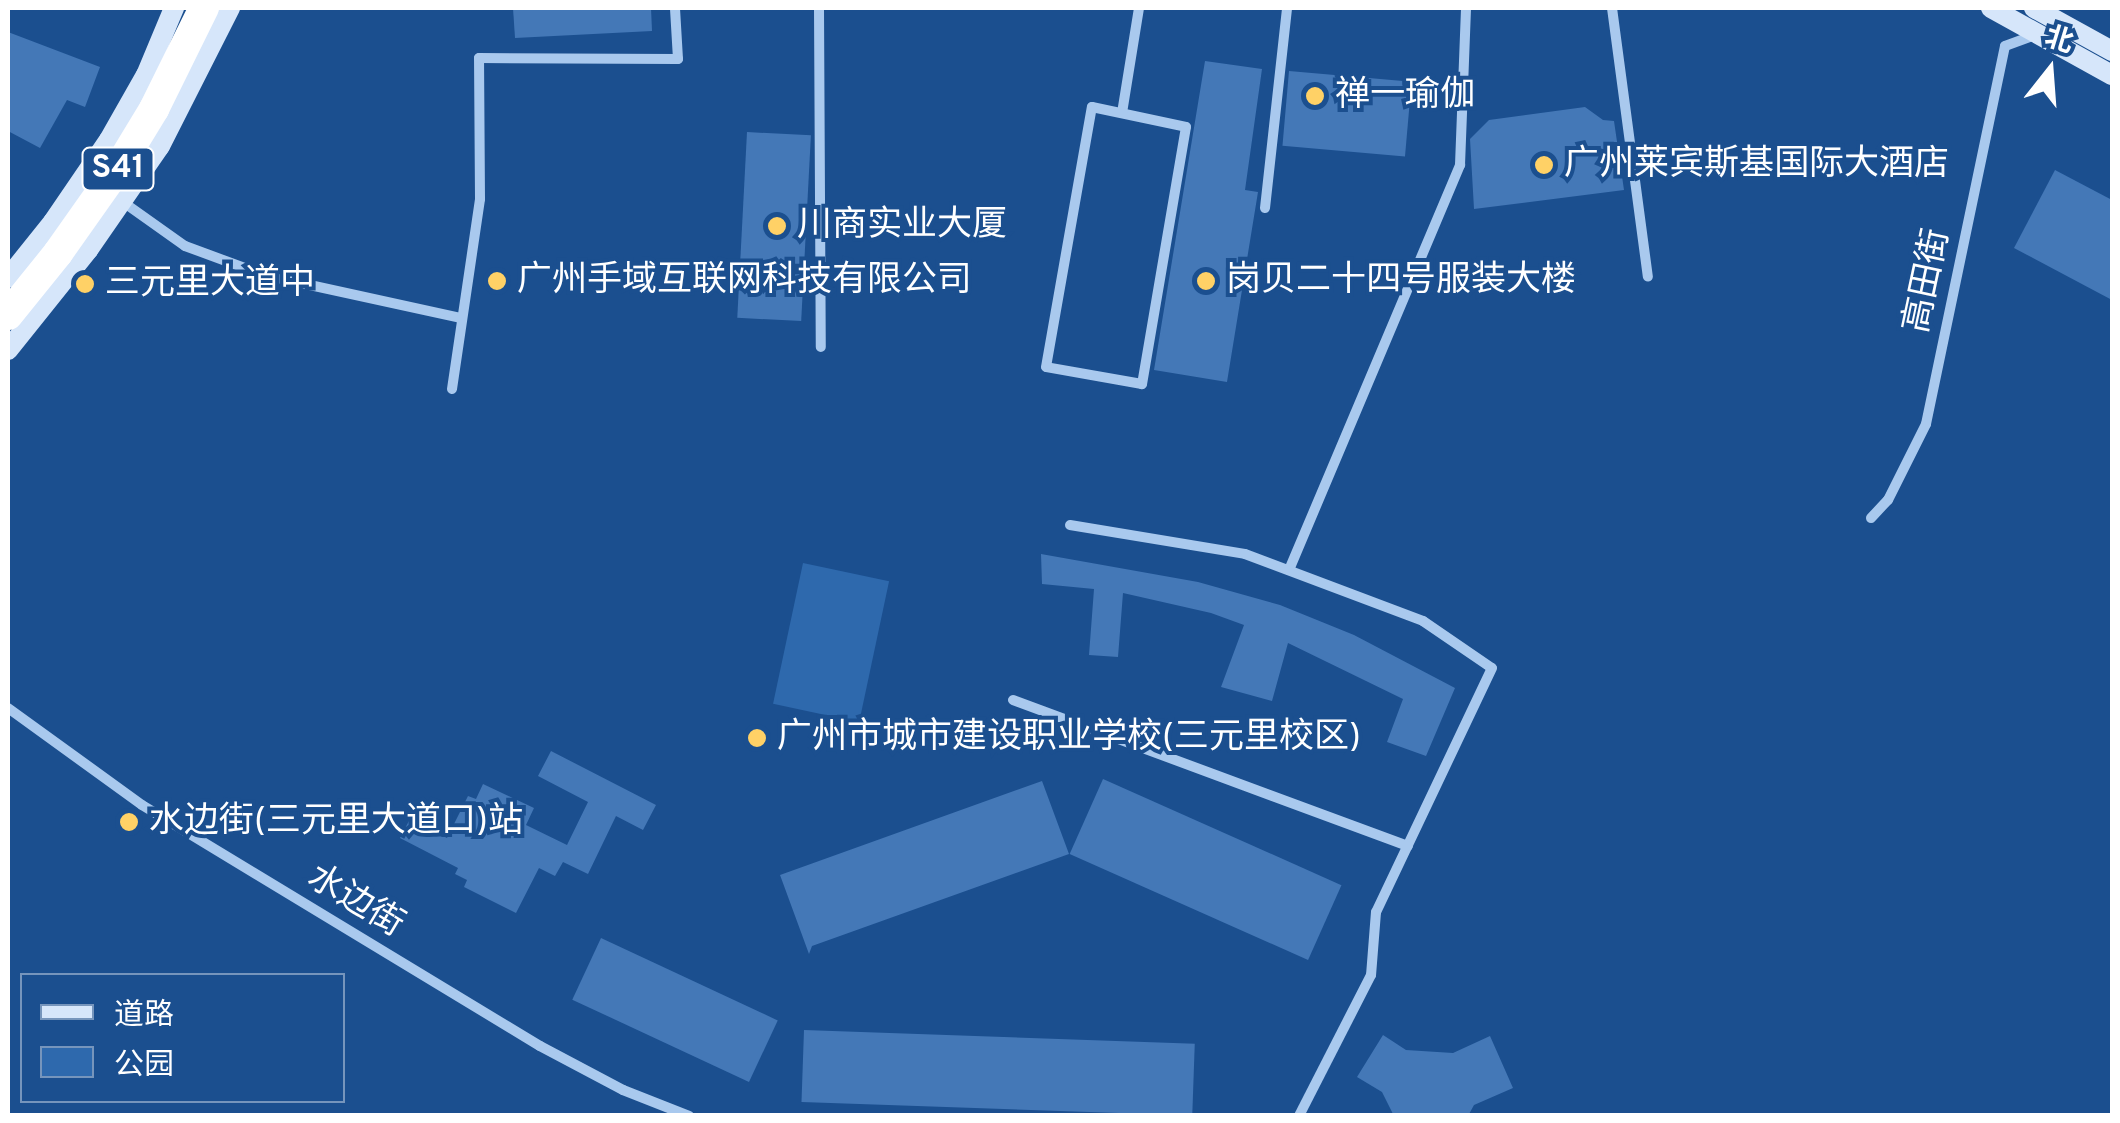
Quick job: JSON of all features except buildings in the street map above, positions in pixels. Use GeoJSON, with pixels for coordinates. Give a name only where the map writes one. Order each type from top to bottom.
{"type":"FeatureCollection","features":[{"type":"Feature","properties":{"kind":"highway","name":"S41"},"geometry":{"type":"LineString","coordinates":[[8,315],[68,241],[224,11]]}},
{"type":"Feature","properties":{"kind":"main road"},"geometry":{"type":"LineString","coordinates":[[8,278],[110,140],[146,75],[174,8]]}},
{"type":"Feature","properties":{"kind":"main road"},"geometry":{"type":"LineString","coordinates":[[1990,8],[2040,15],[2112,50]]}},
{"type":"Feature","properties":{"kind":"main road"},"geometry":{"type":"LineString","coordinates":[[8,350],[123,202],[178,116],[224,11]]}},
{"type":"Feature","properties":{"kind":"main road"},"geometry":{"type":"LineString","coordinates":[[2040,15],[2112,75]]}},
{"type":"Feature","properties":{"kind":"street"},"geometry":{"type":"LineString","coordinates":[[452,389],[480,199],[479,58],[678,59],[675,8]]}},
{"type":"Feature","properties":{"kind":"street"},"geometry":{"type":"LineString","coordinates":[[820,8],[821,347]]}},
{"type":"Feature","properties":{"kind":"street"},"geometry":{"type":"LineString","coordinates":[[1122,112],[1140,8]]}},
{"type":"Feature","properties":{"kind":"street"},"geometry":{"type":"LineString","coordinates":[[1266,208],[1287,8]]}},
{"type":"Feature","properties":{"kind":"street"},"geometry":{"type":"LineString","coordinates":[[1289,570],[1460,165],[1466,8]]}},
{"type":"Feature","properties":{"kind":"street"},"geometry":{"type":"LineString","coordinates":[[1612,8],[1648,277]]}},
{"type":"Feature","properties":{"kind":"street","name":"高田街"},"geometry":{"type":"LineString","coordinates":[[1872,518],[1888,500],[1926,424],[2005,46],[2040,15]]}},
{"type":"Feature","properties":{"kind":"street"},"geometry":{"type":"LineString","coordinates":[[1092,107],[1122,112],[1186,127],[1142,384],[1046,366],[1092,107]]}},
{"type":"Feature","properties":{"kind":"street"},"geometry":{"type":"LineString","coordinates":[[123,202],[185,246],[264,275],[461,318]]}},
{"type":"Feature","properties":{"kind":"street"},"geometry":{"type":"LineString","coordinates":[[1070,526],[1245,554],[1423,621],[1492,668],[1376,912],[1371,976],[1299,1116]]}},
{"type":"Feature","properties":{"kind":"street"},"geometry":{"type":"LineString","coordinates":[[1013,700],[1408,846]]}},
{"type":"Feature","properties":{"kind":"street","name":"水边街"},"geometry":{"type":"LineString","coordinates":[[8,708],[142,805],[540,1046],[623,1090],[689,1116]]}},
{"type":"Feature","properties":{"kind":"green space"},"geometry":{"type":"Polygon","coordinates":[[[803,563],[889,581],[859,722],[773,704],[803,563]]]}},
{"type":"Feature","properties":{"kind":"place","name":"禅一瑜伽"},"geometry":{"type":"Point","coordinates":[1315,96]}},
{"type":"Feature","properties":{"kind":"place","name":"广州莱宾斯基国际大酒店"},"geometry":{"type":"Point","coordinates":[1544,165]}},
{"type":"Feature","properties":{"kind":"place","name":"川商实业大厦"},"geometry":{"type":"Point","coordinates":[777,226]}},
{"type":"Feature","properties":{"kind":"place","name":"广州手域互联网科技有限公司"},"geometry":{"type":"Point","coordinates":[497,281]}},
{"type":"Feature","properties":{"kind":"place","name":"岗贝二十四号服装大楼"},"geometry":{"type":"Point","coordinates":[1206,281]}},
{"type":"Feature","properties":{"kind":"place","name":"三元里大道中"},"geometry":{"type":"Point","coordinates":[85,284]}},
{"type":"Feature","properties":{"kind":"place","name":"广州市城市建设职业学校(三元里校区)"},"geometry":{"type":"Point","coordinates":[757,738]}},
{"type":"Feature","properties":{"kind":"place","name":"水边街(三元里大道口)站"},"geometry":{"type":"Point","coordinates":[129,822]}}]}
